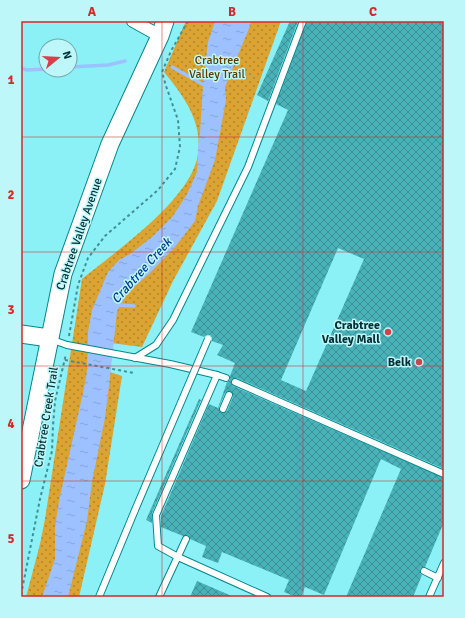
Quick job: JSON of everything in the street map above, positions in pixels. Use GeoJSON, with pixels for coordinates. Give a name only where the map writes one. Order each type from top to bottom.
{"type":"FeatureCollection","features":[{"type":"Feature","properties":{"kind":"street"},"geometry":{"type":"LineString","coordinates":[[133,21],[162,28]]}},
{"type":"Feature","properties":{"kind":"street","name":"Crabtree Valley Avenue"},"geometry":{"type":"LineString","coordinates":[[21,480],[63,274],[108,151],[162,28]]}},
{"type":"Feature","properties":{"kind":"street"},"geometry":{"type":"LineString","coordinates":[[21,334],[49,338]]}},
{"type":"Feature","properties":{"kind":"lane"},"geometry":{"type":"LineString","coordinates":[[135,358],[156,345],[173,320],[248,167],[303,21]]}},
{"type":"Feature","properties":{"kind":"lane"},"geometry":{"type":"LineString","coordinates":[[49,338],[67,345],[170,364],[226,378]]}},
{"type":"Feature","properties":{"kind":"lane"},"geometry":{"type":"LineString","coordinates":[[99,597],[208,339]]}},
{"type":"Feature","properties":{"kind":"lane"},"geometry":{"type":"LineString","coordinates":[[217,375],[156,516],[158,546],[178,557],[267,597]]}},
{"type":"Feature","properties":{"kind":"lane"},"geometry":{"type":"LineString","coordinates":[[235,382],[444,474]]}},
{"type":"Feature","properties":{"kind":"lane"},"geometry":{"type":"LineString","coordinates":[[223,409],[229,395]]}},
{"type":"Feature","properties":{"kind":"lane"},"geometry":{"type":"LineString","coordinates":[[159,597],[186,539]]}},
{"type":"Feature","properties":{"kind":"lane"},"geometry":{"type":"LineString","coordinates":[[429,597],[444,563]]}},
{"type":"Feature","properties":{"kind":"lane"},"geometry":{"type":"LineString","coordinates":[[424,571],[438,578]]}},
{"type":"Feature","properties":{"kind":"path"},"geometry":{"type":"LineString","coordinates":[[71,331],[78,285],[88,258],[105,236],[158,190],[175,169],[180,147],[178,120],[162,72],[171,51],[188,21]]}},
{"type":"Feature","properties":{"kind":"path","name":"Crabtree Creek Trail"},"geometry":{"type":"LineString","coordinates":[[21,595],[40,499],[52,451],[55,401],[65,360],[134,373]]}},
{"type":"Feature","properties":{"kind":"green space","name":"Crabtree Valley Trail"},"geometry":{"type":"Polygon","coordinates":[[[186,21],[281,21],[217,201],[173,281],[142,347],[111,343],[104,370],[122,376],[105,484],[79,597],[26,597],[45,519],[82,279],[132,239],[168,206],[182,189],[193,171],[198,154],[199,142],[197,131],[190,110],[178,90],[164,72],[186,21]]]}},
{"type":"Feature","properties":{"kind":"water","name":"Crabtree Creek"},"geometry":{"type":"Polygon","coordinates":[[[215,21],[252,21],[225,87],[226,100],[215,160],[198,206],[195,221],[175,247],[149,274],[129,291],[117,311],[105,418],[92,482],[87,521],[68,597],[42,597],[55,559],[55,527],[59,501],[87,371],[88,332],[92,310],[108,272],[119,260],[130,254],[152,237],[173,216],[187,194],[197,172],[203,84],[208,42],[215,21]]]}},
{"type":"Feature","properties":{"kind":"building"},"geometry":{"type":"Polygon","coordinates":[[[290,21],[298,21],[268,101],[257,95],[290,21]]]}},
{"type":"Feature","properties":{"kind":"building"},"geometry":{"type":"Polygon","coordinates":[[[307,21],[444,21],[444,469],[237,378],[232,379],[231,383],[233,386],[444,478],[444,522],[425,567],[420,569],[420,573],[422,575],[413,597],[346,597],[401,469],[381,459],[324,595],[305,587],[301,597],[296,597],[284,592],[289,580],[222,552],[218,563],[202,557],[206,546],[190,539],[188,535],[183,536],[161,527],[161,516],[209,404],[218,408],[227,382],[230,380],[235,363],[217,355],[223,345],[212,341],[210,335],[204,337],[191,332],[288,110],[276,104],[307,21]],[[338,248],[281,380],[306,391],[364,259],[338,248]],[[228,391],[225,393],[219,407],[219,411],[222,413],[227,411],[233,397],[232,392],[228,391]]]}},
{"type":"Feature","properties":{"kind":"building"},"geometry":{"type":"Polygon","coordinates":[[[199,399],[201,400],[152,513],[152,523],[146,520],[199,399]]]}},
{"type":"Feature","properties":{"kind":"building"},"geometry":{"type":"Polygon","coordinates":[[[197,581],[234,597],[190,597],[197,581]]]}},
{"type":"Feature","properties":{"kind":"waterway"},"geometry":{"type":"LineString","coordinates":[[78,67],[108,65],[125,61]]}},
{"type":"Feature","properties":{"kind":"waterway"},"geometry":{"type":"LineString","coordinates":[[172,67],[206,86]]}},
{"type":"Feature","properties":{"kind":"waterway"},"geometry":{"type":"LineString","coordinates":[[21,68],[27,70],[38,69]]}},
{"type":"Feature","properties":{"kind":"waterway","name":"Crabtree Creek"},"geometry":{"type":"LineString","coordinates":[[117,305],[134,306]]}},
{"type":"Feature","properties":{"kind":"place","name":"Crabtree Valley Mall"},"geometry":{"type":"Point","coordinates":[388,332]}},
{"type":"Feature","properties":{"kind":"place","name":"Belk"},"geometry":{"type":"Point","coordinates":[419,362]}}]}
